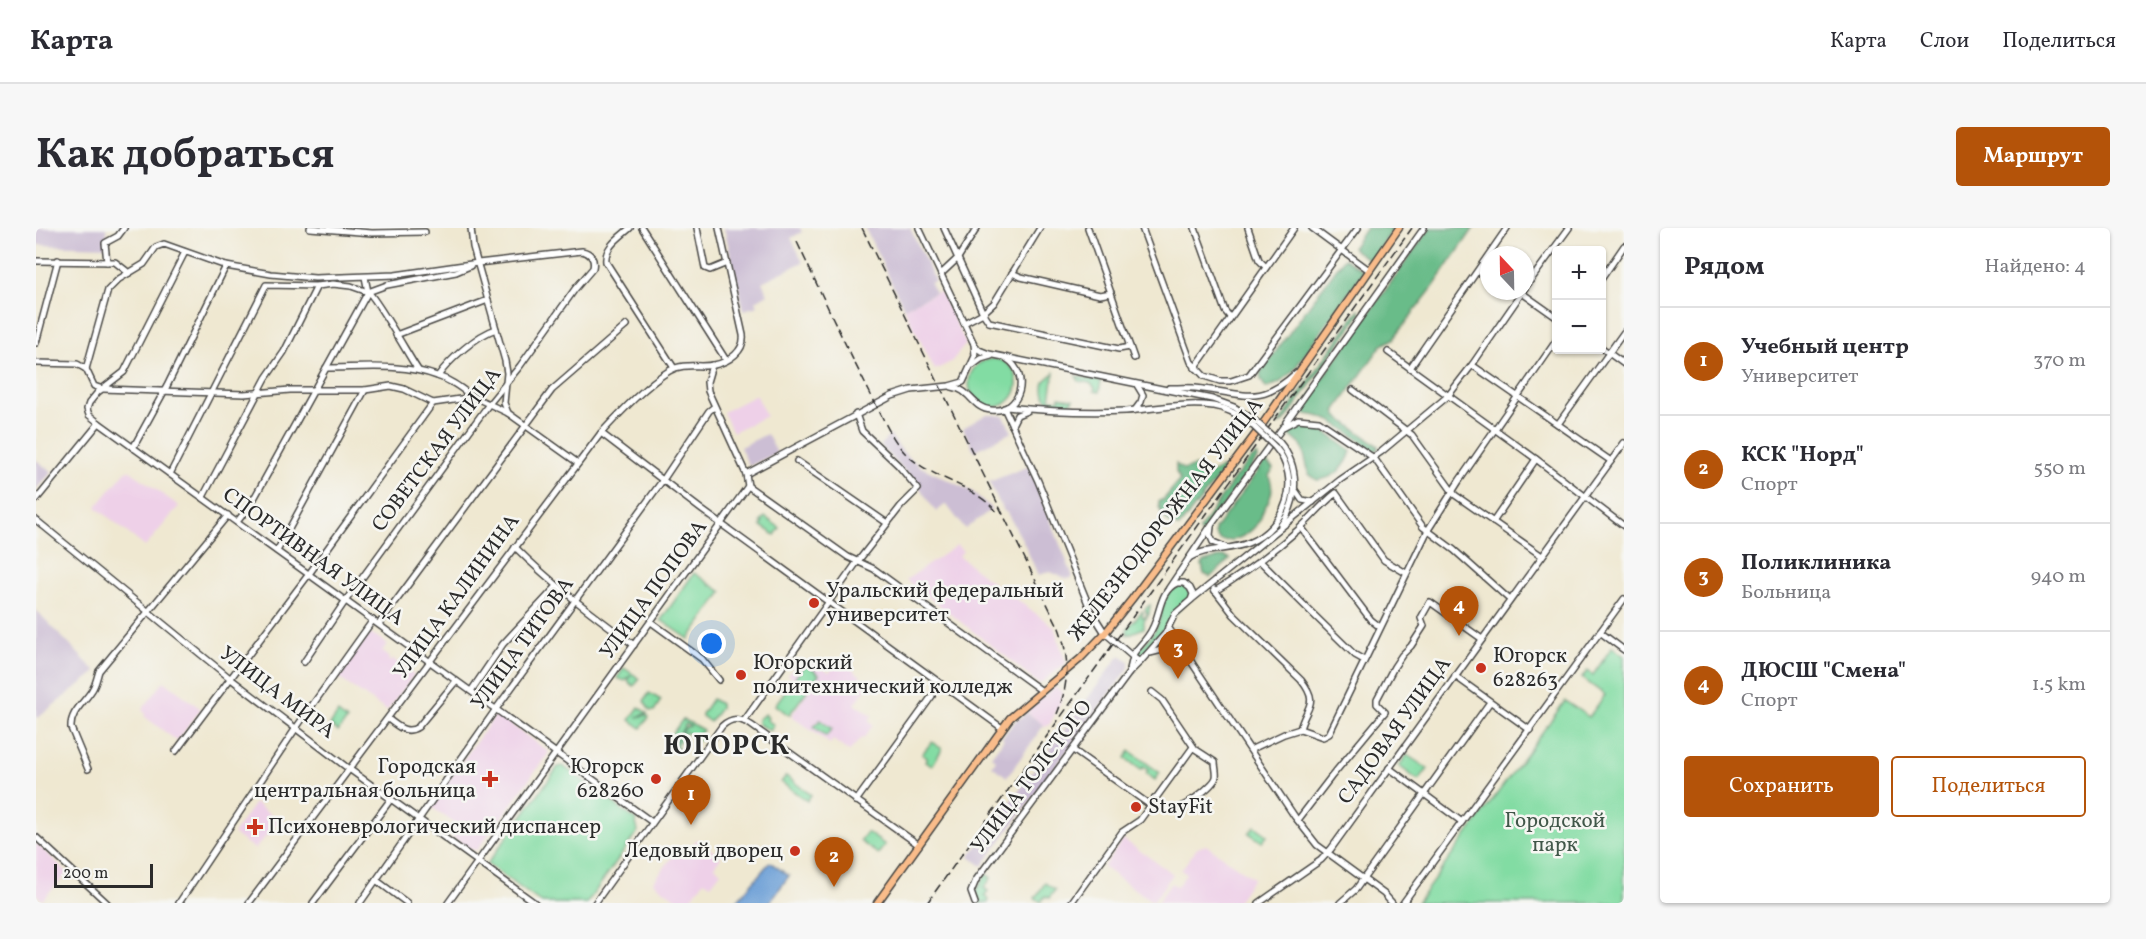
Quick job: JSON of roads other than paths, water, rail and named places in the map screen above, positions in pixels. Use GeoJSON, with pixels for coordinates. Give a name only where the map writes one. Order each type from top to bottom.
{"type":"FeatureCollection","features":[{"type":"Feature","properties":{"kind":"main road","name":"ЖЕЛЕЗНОДОРОЖНАЯ УЛИЦА"},"geometry":{"type":"LineString","coordinates":[[877,903],[1002,728],[1015,713],[1073,666],[1105,633],[1261,426],[1399,228]]}},
{"type":"Feature","properties":{"kind":"street"},"geometry":{"type":"LineString","coordinates":[[107,262],[105,243],[118,236],[124,228]]}},
{"type":"Feature","properties":{"kind":"street"},"geometry":{"type":"LineString","coordinates":[[310,228],[425,232]]}},
{"type":"Feature","properties":{"kind":"street"},"geometry":{"type":"LineString","coordinates":[[471,228],[472,243],[506,368],[504,403],[508,413]]}},
{"type":"Feature","properties":{"kind":"street"},"geometry":{"type":"LineString","coordinates":[[630,228],[613,243],[606,254],[606,262],[674,368],[684,365],[712,365],[726,360],[739,351],[744,341],[718,228]]}},
{"type":"Feature","properties":{"kind":"street"},"geometry":{"type":"LineString","coordinates":[[642,228],[726,360]]}},
{"type":"Feature","properties":{"kind":"street"},"geometry":{"type":"LineString","coordinates":[[697,228],[705,268],[710,270],[727,263]]}},
{"type":"Feature","properties":{"kind":"street"},"geometry":{"type":"LineString","coordinates":[[919,228],[974,344],[981,351],[995,356],[1224,402],[1251,421],[1277,445],[1292,464],[1295,489],[1287,516],[1273,536]]}},
{"type":"Feature","properties":{"kind":"street"},"geometry":{"type":"LineString","coordinates":[[944,228],[988,321],[1119,349],[1130,347]]}},
{"type":"Feature","properties":{"kind":"street"},"geometry":{"type":"LineString","coordinates":[[941,273],[958,258],[977,228]]}},
{"type":"Feature","properties":{"kind":"street"},"geometry":{"type":"LineString","coordinates":[[964,323],[983,313],[994,303],[1040,228]]}},
{"type":"Feature","properties":{"kind":"street"},"geometry":{"type":"LineString","coordinates":[[1088,228],[1134,358]]}},
{"type":"Feature","properties":{"kind":"street"},"geometry":{"type":"LineString","coordinates":[[1142,228],[1186,352],[1197,369],[1208,378],[1220,381],[1231,381],[1249,375],[1358,228]]}},
{"type":"Feature","properties":{"kind":"street"},"geometry":{"type":"LineString","coordinates":[[1195,228],[1225,311],[1230,317]]}},
{"type":"Feature","properties":{"kind":"street"},"geometry":{"type":"LineString","coordinates":[[1248,228],[1259,260],[1266,267]]}},
{"type":"Feature","properties":{"kind":"street"},"geometry":{"type":"LineString","coordinates":[[1197,369],[1230,317],[1294,228]]}},
{"type":"Feature","properties":{"kind":"street"},"geometry":{"type":"LineString","coordinates":[[1312,228],[1369,270]]}},
{"type":"Feature","properties":{"kind":"street"},"geometry":{"type":"LineString","coordinates":[[1129,673],[1133,657],[1154,626],[1161,602],[1185,562],[1425,228]]}},
{"type":"Feature","properties":{"kind":"street"},"geometry":{"type":"LineString","coordinates":[[1410,368],[1507,228]]}},
{"type":"Feature","properties":{"kind":"street"},"geometry":{"type":"LineString","coordinates":[[1534,276],[1569,228]]}},
{"type":"Feature","properties":{"kind":"street"},"geometry":{"type":"LineString","coordinates":[[36,500],[99,423],[89,415],[87,409],[92,388],[86,369],[108,290],[113,283],[144,264],[158,245],[169,245],[226,266],[296,277],[395,275],[478,263]]}},
{"type":"Feature","properties":{"kind":"street"},"geometry":{"type":"LineString","coordinates":[[1606,272],[1624,246]]}},
{"type":"Feature","properties":{"kind":"street","name":"СОВЕТСКАЯ УЛИЦА"},"geometry":{"type":"LineString","coordinates":[[304,662],[346,600],[489,404],[593,268],[589,253],[582,251],[478,263]]}},
{"type":"Feature","properties":{"kind":"street"},"geometry":{"type":"LineString","coordinates":[[89,403],[124,372],[185,252]]}},
{"type":"Feature","properties":{"kind":"street"},"geometry":{"type":"LineString","coordinates":[[36,343],[58,260]]}},
{"type":"Feature","properties":{"kind":"street"},"geometry":{"type":"LineString","coordinates":[[36,261],[118,263],[129,273]]}},
{"type":"Feature","properties":{"kind":"street"},"geometry":{"type":"LineString","coordinates":[[368,291],[387,285],[456,272],[478,263]]}},
{"type":"Feature","properties":{"kind":"street"},"geometry":{"type":"LineString","coordinates":[[133,447],[226,266]]}},
{"type":"Feature","properties":{"kind":"street"},"geometry":{"type":"LineString","coordinates":[[1012,273],[1100,295],[1111,294]]}},
{"type":"Feature","properties":{"kind":"street"},"geometry":{"type":"LineString","coordinates":[[237,522],[251,504],[368,291],[365,277]]}},
{"type":"Feature","properties":{"kind":"street"},"geometry":{"type":"LineString","coordinates":[[170,474],[268,284],[345,285],[368,291],[375,296],[381,312],[418,370]]}},
{"type":"Feature","properties":{"kind":"street"},"geometry":{"type":"LineString","coordinates":[[203,497],[266,378],[284,352],[316,286]]}},
{"type":"Feature","properties":{"kind":"street"},"geometry":{"type":"LineString","coordinates":[[1534,299],[1552,313]]}},
{"type":"Feature","properties":{"kind":"street"},"geometry":{"type":"LineString","coordinates":[[396,335],[488,300]]}},
{"type":"Feature","properties":{"kind":"street"},"geometry":{"type":"LineString","coordinates":[[1129,673],[1149,653],[1175,614],[1191,600],[1340,480],[1374,458],[1448,396],[1517,300]]}},
{"type":"Feature","properties":{"kind":"street"},"geometry":{"type":"LineString","coordinates":[[379,624],[560,382],[627,325]]}},
{"type":"Feature","properties":{"kind":"street"},"geometry":{"type":"LineString","coordinates":[[438,376],[446,366],[483,334],[496,328]]}},
{"type":"Feature","properties":{"kind":"street"},"geometry":{"type":"LineString","coordinates":[[1558,424],[1624,332]]}},
{"type":"Feature","properties":{"kind":"street"},"geometry":{"type":"LineString","coordinates":[[970,398],[966,387],[975,354],[974,344]]}},
{"type":"Feature","properties":{"kind":"street"},"geometry":{"type":"LineString","coordinates":[[1252,749],[1300,729],[1319,736],[1325,736],[1331,731],[1428,530],[1452,491],[1552,348]]}},
{"type":"Feature","properties":{"kind":"street"},"geometry":{"type":"LineString","coordinates":[[1606,351],[1624,364]]}},
{"type":"Feature","properties":{"kind":"street"},"geometry":{"type":"LineString","coordinates":[[1388,352],[1624,526]]}},
{"type":"Feature","properties":{"kind":"street"},"geometry":{"type":"LineString","coordinates":[[746,474],[856,414],[905,391],[949,386],[963,382],[981,359],[995,356]]}},
{"type":"Feature","properties":{"kind":"street"},"geometry":{"type":"LineString","coordinates":[[1002,357],[1015,366],[1021,380],[1017,397],[1006,408]]}},
{"type":"Feature","properties":{"kind":"street"},"geometry":{"type":"LineString","coordinates":[[36,363],[72,364],[86,369]]}},
{"type":"Feature","properties":{"kind":"street"},"geometry":{"type":"LineString","coordinates":[[712,365],[707,387],[746,474],[748,485],[848,557],[874,569],[1042,691]]}},
{"type":"Feature","properties":{"kind":"street"},"geometry":{"type":"LineString","coordinates":[[1472,365],[1611,461]]}},
{"type":"Feature","properties":{"kind":"street"},"geometry":{"type":"LineString","coordinates":[[326,368],[397,368],[418,370],[438,376],[508,413],[578,463]]}},
{"type":"Feature","properties":{"kind":"street","name":"УЛИЦА КАЛИНИНА"},"geometry":{"type":"LineString","coordinates":[[249,903],[601,433],[661,376],[674,368]]}},
{"type":"Feature","properties":{"kind":"street"},"geometry":{"type":"LineString","coordinates":[[1159,389],[1193,388],[1255,396],[1279,387],[1298,372]]}},
{"type":"Feature","properties":{"kind":"street"},"geometry":{"type":"LineString","coordinates":[[91,382],[97,388],[103,389],[244,394],[397,387],[433,403],[474,397]]}},
{"type":"Feature","properties":{"kind":"street"},"geometry":{"type":"LineString","coordinates":[[1133,411],[1143,396],[1137,384]]}},
{"type":"Feature","properties":{"kind":"street"},"geometry":{"type":"LineString","coordinates":[[949,386],[963,390],[986,410],[1006,408],[1067,412],[1133,411],[1180,406],[1212,406],[1226,409],[1251,421]]}},
{"type":"Feature","properties":{"kind":"street"},"geometry":{"type":"LineString","coordinates":[[277,550],[365,390]]}},
{"type":"Feature","properties":{"kind":"street"},"geometry":{"type":"LineString","coordinates":[[1353,390],[1407,430],[1459,498],[1542,556]]}},
{"type":"Feature","properties":{"kind":"street"},"geometry":{"type":"LineString","coordinates":[[177,751],[433,403]]}},
{"type":"Feature","properties":{"kind":"street","name":"УЛИЦА ТИТОВА"},"geometry":{"type":"LineString","coordinates":[[360,903],[417,819],[714,407]]}},
{"type":"Feature","properties":{"kind":"street"},"geometry":{"type":"LineString","coordinates":[[1006,408],[1091,611],[1105,633],[1140,662]]}},
{"type":"Feature","properties":{"kind":"street"},"geometry":{"type":"LineString","coordinates":[[1012,425],[1017,416],[1031,410]]}},
{"type":"Feature","properties":{"kind":"street"},"geometry":{"type":"LineString","coordinates":[[744,721],[857,562],[908,497],[918,489],[898,465],[864,434],[856,414]]}},
{"type":"Feature","properties":{"kind":"street"},"geometry":{"type":"LineString","coordinates":[[1283,427],[1298,420],[1318,421],[1374,458],[1419,522],[1510,600]]}},
{"type":"Feature","properties":{"kind":"street","name":"СПОРТИВНАЯ УЛИЦА"},"geometry":{"type":"LineString","coordinates":[[99,423],[652,822]]}},
{"type":"Feature","properties":{"kind":"street"},"geometry":{"type":"LineString","coordinates":[[601,433],[1002,728]]}},
{"type":"Feature","properties":{"kind":"street","name":"САДОВАЯ УЛИЦА"},"geometry":{"type":"LineString","coordinates":[[1259,903],[1328,853],[1624,443]]}},
{"type":"Feature","properties":{"kind":"street"},"geometry":{"type":"LineString","coordinates":[[1185,562],[1199,553],[1250,543],[1277,520],[1289,493],[1288,474],[1277,445]]}},
{"type":"Feature","properties":{"kind":"street"},"geometry":{"type":"LineString","coordinates":[[1493,522],[1536,459]]}},
{"type":"Feature","properties":{"kind":"street"},"geometry":{"type":"LineString","coordinates":[[797,461],[887,523]]}},
{"type":"Feature","properties":{"kind":"street","name":"УЛИЦА ПОПОВА"},"geometry":{"type":"LineString","coordinates":[[448,903],[722,524],[748,485],[754,470]]}},
{"type":"Feature","properties":{"kind":"street"},"geometry":{"type":"LineString","coordinates":[[1295,489],[1302,500],[1314,501]]}},
{"type":"Feature","properties":{"kind":"street"},"geometry":{"type":"LineString","coordinates":[[1215,591],[1260,561],[1301,527],[1336,493],[1384,560],[1406,573]]}},
{"type":"Feature","properties":{"kind":"street"},"geometry":{"type":"LineString","coordinates":[[88,769],[70,725],[74,713],[94,687],[99,671],[228,515]]}},
{"type":"Feature","properties":{"kind":"street","name":"УЛИЦА МИРА"},"geometry":{"type":"LineString","coordinates":[[36,520],[231,679],[417,819],[534,903]]}},
{"type":"Feature","properties":{"kind":"street"},"geometry":{"type":"LineString","coordinates":[[1212,524],[1210,532],[1213,542],[1219,546],[1233,547]]}},
{"type":"Feature","properties":{"kind":"street"},"geometry":{"type":"LineString","coordinates":[[1301,527],[1371,620],[1380,627]]}},
{"type":"Feature","properties":{"kind":"street"},"geometry":{"type":"LineString","coordinates":[[515,547],[575,601],[634,645]]}},
{"type":"Feature","properties":{"kind":"street"},"geometry":{"type":"LineString","coordinates":[[1260,561],[1355,655],[1364,660]]}},
{"type":"Feature","properties":{"kind":"street"},"geometry":{"type":"LineString","coordinates":[[1169,588],[1177,583],[1185,583],[1192,591],[1191,600]]}},
{"type":"Feature","properties":{"kind":"street"},"geometry":{"type":"LineString","coordinates":[[1210,585],[1234,615],[1310,692],[1311,704],[1300,729]]}},
{"type":"Feature","properties":{"kind":"street"},"geometry":{"type":"LineString","coordinates":[[471,691],[504,644],[557,586]]}},
{"type":"Feature","properties":{"kind":"street"},"geometry":{"type":"LineString","coordinates":[[1403,903],[1624,599]]}},
{"type":"Feature","properties":{"kind":"street"},"geometry":{"type":"LineString","coordinates":[[1298,820],[1330,777],[1385,712],[1377,704],[1377,699],[1394,667],[1424,626],[1421,618],[1430,602],[1482,639]]}},
{"type":"Feature","properties":{"kind":"street"},"geometry":{"type":"LineString","coordinates":[[179,903],[296,728],[373,620]]}},
{"type":"Feature","properties":{"kind":"street"},"geometry":{"type":"LineString","coordinates":[[651,622],[702,659],[719,680]]}},
{"type":"Feature","properties":{"kind":"street"},"geometry":{"type":"LineString","coordinates":[[1168,627],[1298,820],[1316,843],[1384,894],[1392,903]]}},
{"type":"Feature","properties":{"kind":"street"},"geometry":{"type":"LineString","coordinates":[[1600,632],[1624,650]]}},
{"type":"Feature","properties":{"kind":"street"},"geometry":{"type":"LineString","coordinates":[[1121,647],[1129,650],[1139,646]]}},
{"type":"Feature","properties":{"kind":"street"},"geometry":{"type":"LineString","coordinates":[[1149,653],[1176,647],[1185,652]]}},
{"type":"Feature","properties":{"kind":"street","name":"УЛИЦА ТОЛСТОГО"},"geometry":{"type":"LineString","coordinates":[[975,903],[971,892],[976,880],[1129,673]]}},
{"type":"Feature","properties":{"kind":"street"},"geometry":{"type":"LineString","coordinates":[[1455,676],[1530,730]]}},
{"type":"Feature","properties":{"kind":"street"},"geometry":{"type":"LineString","coordinates":[[388,719],[403,730],[418,728],[456,681]]}},
{"type":"Feature","properties":{"kind":"street"},"geometry":{"type":"LineString","coordinates":[[1152,692],[1162,700],[1193,747],[1215,762],[1215,780],[1178,809],[1168,810],[1154,799]]}},
{"type":"Feature","properties":{"kind":"street"},"geometry":{"type":"LineString","coordinates":[[856,801],[932,696]]}},
{"type":"Feature","properties":{"kind":"street"},"geometry":{"type":"LineString","coordinates":[[1340,903],[1364,879],[1490,702]]}},
{"type":"Feature","properties":{"kind":"street"},"geometry":{"type":"LineString","coordinates":[[595,903],[722,726],[732,720],[744,721],[919,845]]}},
{"type":"Feature","properties":{"kind":"street"},"geometry":{"type":"LineString","coordinates":[[1071,903],[1122,832],[1137,823],[1193,747]]}},
{"type":"Feature","properties":{"kind":"street"},"geometry":{"type":"LineString","coordinates":[[1072,750],[1150,805]]}},
{"type":"Feature","properties":{"kind":"street"},"geometry":{"type":"LineString","coordinates":[[1389,768],[1462,822]]}},
{"type":"Feature","properties":{"kind":"street"},"geometry":{"type":"LineString","coordinates":[[313,903],[391,799]]}},
{"type":"Feature","properties":{"kind":"street"},"geometry":{"type":"LineString","coordinates":[[36,837],[107,903]]}},
{"type":"Feature","properties":{"kind":"street"},"geometry":{"type":"LineString","coordinates":[[376,880],[407,903]]}},
{"type":"Feature","properties":{"kind":"water"},"geometry":{"type":"Polygon","coordinates":[[[770,862],[789,876],[769,903],[735,903],[770,862]]]}},
{"type":"Feature","properties":{"kind":"railway"},"geometry":{"type":"LineString","coordinates":[[862,228],[1059,628],[1063,639],[1067,671],[1064,692],[1057,714]]}},
{"type":"Feature","properties":{"kind":"railway"},"geometry":{"type":"LineString","coordinates":[[927,903],[1412,228]]}},
{"type":"Feature","properties":{"kind":"railway"},"geometry":{"type":"LineString","coordinates":[[797,242],[861,376],[900,448],[928,470],[976,494],[998,513]]}},
{"type":"Feature","properties":{"kind":"place","name":"Уральский федеральный университет"},"geometry":{"type":"Point","coordinates":[814,603]}},
{"type":"Feature","properties":{"kind":"place","name":"ДЮСШ \"Смена\""},"geometry":{"type":"Point","coordinates":[1459,636]}},
{"type":"Feature","properties":{"kind":"place","name":"Югорск 628263"},"geometry":{"type":"Point","coordinates":[1481,668]}},
{"type":"Feature","properties":{"kind":"place","name":"Югорский политехнический колледж"},"geometry":{"type":"Point","coordinates":[741,675]}},
{"type":"Feature","properties":{"kind":"place","name":"Поликлиника"},"geometry":{"type":"Point","coordinates":[1178,679]}},
{"type":"Feature","properties":{"kind":"place","name":"Городская центральная больница"},"geometry":{"type":"Point","coordinates":[490,779]}},
{"type":"Feature","properties":{"kind":"place","name":"Югорск 628260"},"geometry":{"type":"Point","coordinates":[656,779]}},
{"type":"Feature","properties":{"kind":"place","name":"StayFit"},"geometry":{"type":"Point","coordinates":[1136,807]}},
{"type":"Feature","properties":{"kind":"place","name":"Учебный центр"},"geometry":{"type":"Point","coordinates":[691,825]}},
{"type":"Feature","properties":{"kind":"place","name":"Психоневрологический диспансер"},"geometry":{"type":"Point","coordinates":[255,827]}},
{"type":"Feature","properties":{"kind":"place","name":"Ледовый дворец"},"geometry":{"type":"Point","coordinates":[795,851]}},
{"type":"Feature","properties":{"kind":"place","name":"КСК \"Норд\""},"geometry":{"type":"Point","coordinates":[834,887]}},
{"type":"Feature","properties":{"kind":"district","name":"ЮГОРСК"},"geometry":{"type":"Point","coordinates":[727,747]}},
{"type":"Feature","properties":{"kind":"park label","name":"Городской парк"},"geometry":{"type":"Point","coordinates":[1555,833]}}]}
